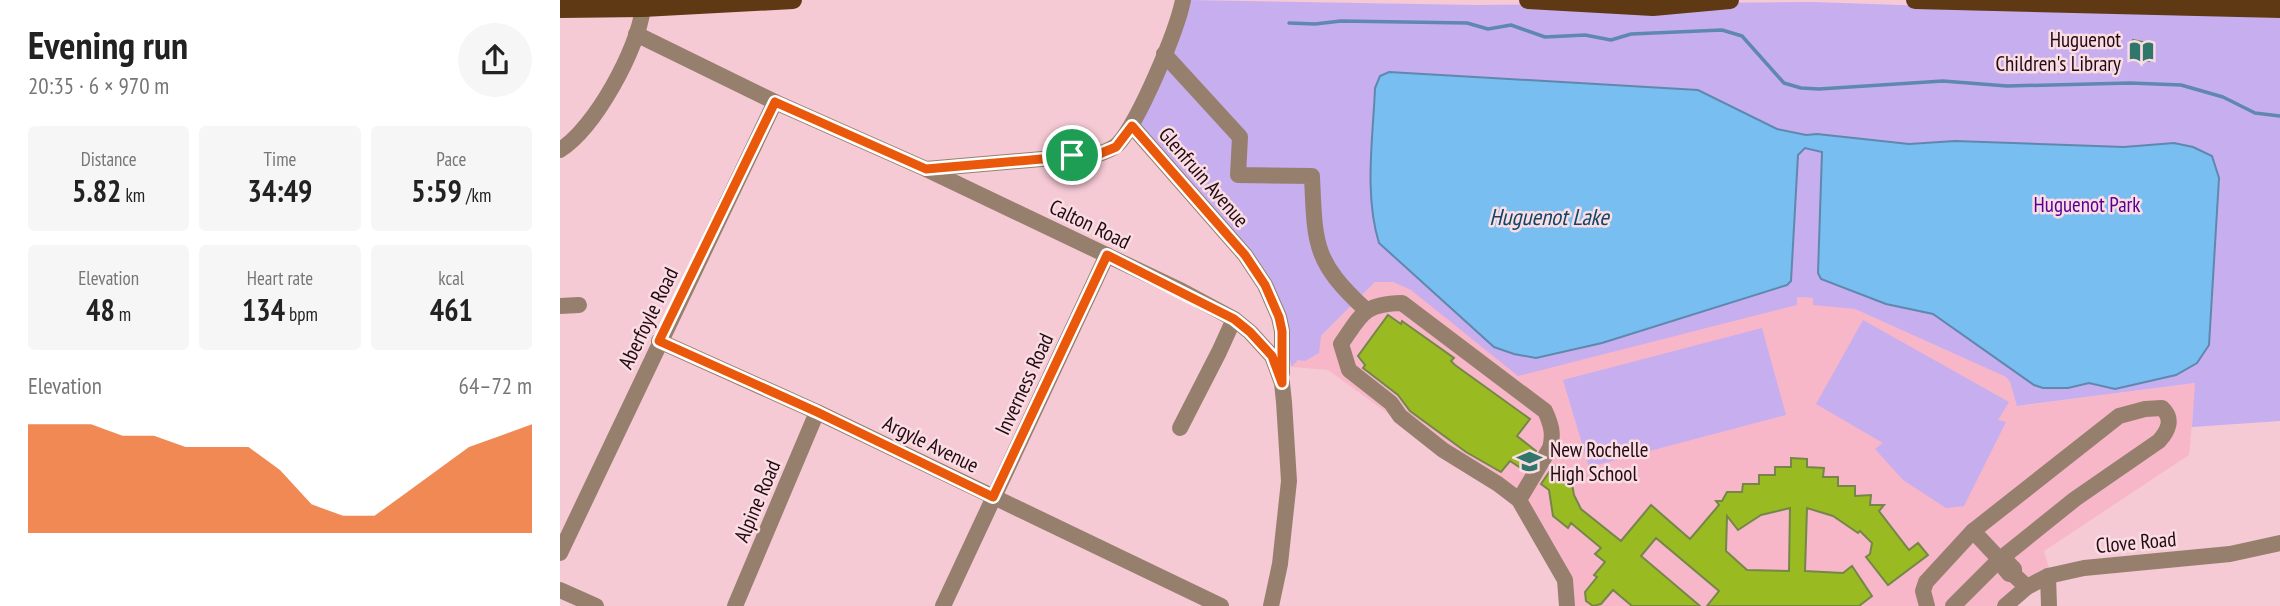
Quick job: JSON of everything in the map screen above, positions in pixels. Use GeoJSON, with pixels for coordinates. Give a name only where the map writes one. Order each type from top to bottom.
{"type":"FeatureCollection","features":[{"type":"Feature","properties":{"kind":"main road"},"geometry":{"type":"LineString","coordinates":[[560,9],[643,8],[793,0]]}},
{"type":"Feature","properties":{"kind":"main road"},"geometry":{"type":"LineString","coordinates":[[1528,0],[1653,7],[1730,0]]}},
{"type":"Feature","properties":{"kind":"main road"},"geometry":{"type":"LineString","coordinates":[[1915,0],[2280,9]]}},
{"type":"Feature","properties":{"kind":"street","name":"Glenfruin Avenue"},"geometry":{"type":"LineString","coordinates":[[1182,0],[1181,10],[1164,54],[1132,126],[1245,255],[1265,285],[1282,331],[1282,383]]}},
{"type":"Feature","properties":{"kind":"street"},"geometry":{"type":"LineString","coordinates":[[560,150],[592,120],[601,107],[636,34],[643,8]]}},
{"type":"Feature","properties":{"kind":"street","name":"Calton Road"},"geometry":{"type":"LineString","coordinates":[[636,34],[775,102],[926,169],[1107,255],[1234,319],[1250,332],[1272,356],[1282,383],[1289,481],[1280,564],[1271,606]]}},
{"type":"Feature","properties":{"kind":"street"},"geometry":{"type":"LineString","coordinates":[[1164,54],[1240,137],[1238,175],[1312,176],[1314,232],[1323,261],[1342,287],[1365,309]]}},
{"type":"Feature","properties":{"kind":"street","name":"Aberfoyle Road"},"geometry":{"type":"LineString","coordinates":[[560,553],[775,102]]}},
{"type":"Feature","properties":{"kind":"street"},"geometry":{"type":"LineString","coordinates":[[926,169],[1099,154],[1116,147],[1132,126]]}},
{"type":"Feature","properties":{"kind":"street","name":"Inverness Road"},"geometry":{"type":"LineString","coordinates":[[943,606],[1107,255]]}},
{"type":"Feature","properties":{"kind":"street"},"geometry":{"type":"LineString","coordinates":[[1519,500],[1550,448],[1553,438],[1545,411],[1402,303],[1385,303],[1365,309],[1341,344],[1349,370],[1391,403],[1399,416],[1443,450],[1519,500],[1565,580],[1567,606]]}},
{"type":"Feature","properties":{"kind":"street"},"geometry":{"type":"LineString","coordinates":[[560,306],[579,305]]}},
{"type":"Feature","properties":{"kind":"street"},"geometry":{"type":"LineString","coordinates":[[1180,428],[1234,319]]}},
{"type":"Feature","properties":{"kind":"street","name":"Argyle Avenue"},"geometry":{"type":"LineString","coordinates":[[659,341],[817,412],[1221,606]]}},
{"type":"Feature","properties":{"kind":"street"},"geometry":{"type":"LineString","coordinates":[[1927,606],[1923,591],[1926,582],[1973,531],[2119,416],[2145,409],[2162,408],[2168,413],[2170,423],[2167,432],[2159,441],[2075,499],[2006,566],[1953,606]]}},
{"type":"Feature","properties":{"kind":"street","name":"Alpine Road"},"geometry":{"type":"LineString","coordinates":[[735,606],[817,412]]}},
{"type":"Feature","properties":{"kind":"street"},"geometry":{"type":"LineString","coordinates":[[1973,531],[2027,587]]}},
{"type":"Feature","properties":{"kind":"street","name":"Clove Road"},"geometry":{"type":"LineString","coordinates":[[2013,603],[2027,587],[2048,576],[2084,568],[2230,554],[2280,543]]}},
{"type":"Feature","properties":{"kind":"street"},"geometry":{"type":"LineString","coordinates":[[2048,576],[2049,606]]}},
{"type":"Feature","properties":{"kind":"street"},"geometry":{"type":"LineString","coordinates":[[560,590],[596,606]]}},
{"type":"Feature","properties":{"kind":"shaded area","name":"New Rochelle High School"},"geometry":{"type":"Polygon","coordinates":[[[1375,282],[1393,282],[1411,290],[1797,305],[1797,297],[1813,298],[1813,304],[1855,309],[2006,377],[2018,406],[2196,383],[2189,455],[2044,551],[2049,568],[1997,606],[1571,606],[1560,580],[1512,503],[1328,370],[1291,367],[1375,282]]]}},
{"type":"Feature","properties":{"kind":"green space","name":"Huguenot Park"},"geometry":{"type":"Polygon","coordinates":[[[1191,0],[1476,5],[1812,2],[2280,18],[2280,421],[2192,427],[2195,383],[2017,406],[2006,377],[1855,309],[1813,305],[1813,298],[1797,297],[1797,305],[1518,376],[1411,290],[1393,282],[1375,282],[1321,336],[1319,353],[1305,361],[1298,360],[1291,367],[1286,330],[1259,267],[1137,126],[1191,0]]]}},
{"type":"Feature","properties":{"kind":"green space"},"geometry":{"type":"Polygon","coordinates":[[[1863,320],[2009,402],[1998,420],[2006,422],[1964,506],[1946,508],[1903,480],[1875,449],[1883,443],[1816,404],[1863,320]]]}},
{"type":"Feature","properties":{"kind":"green space"},"geometry":{"type":"Polygon","coordinates":[[[1762,328],[1786,415],[1589,467],[1563,380],[1762,328]]]}},
{"type":"Feature","properties":{"kind":"water","name":"Huguenot Lake"},"geometry":{"type":"Polygon","coordinates":[[[1389,72],[1698,90],[1777,129],[1806,135],[1909,144],[1955,141],[2124,147],[2174,143],[2193,147],[2212,156],[2219,178],[2209,345],[2197,363],[2176,375],[2115,389],[2089,383],[2068,388],[2043,388],[2034,385],[1933,314],[1886,304],[1821,279],[1818,273],[1822,152],[1805,148],[1798,155],[1791,281],[1787,285],[1602,343],[1536,358],[1514,354],[1494,347],[1379,243],[1372,205],[1371,147],[1375,88],[1380,76],[1389,72]]]}},
{"type":"Feature","properties":{"kind":"building","name":"Huguenot Children's Library"},"geometry":{"type":"Polygon","coordinates":[[[2133,40],[2152,44],[2149,61],[2129,57],[2133,40]]]}},
{"type":"Feature","properties":{"kind":"building"},"geometry":{"type":"Polygon","coordinates":[[[1388,315],[1401,324],[1402,321],[1454,358],[1451,361],[1455,365],[1530,419],[1517,436],[1536,451],[1524,470],[1510,461],[1501,472],[1466,452],[1410,411],[1398,395],[1363,368],[1365,365],[1358,356],[1388,315]]]}},
{"type":"Feature","properties":{"kind":"building","name":"New Rochelle High School"},"geometry":{"type":"Polygon","coordinates":[[[1791,458],[1807,459],[1807,467],[1824,468],[1823,477],[1838,477],[1838,486],[1855,486],[1855,496],[1871,495],[1870,505],[1884,505],[1879,511],[1909,550],[1918,543],[1928,555],[1888,585],[1866,557],[1870,554],[1872,543],[1860,531],[1858,533],[1833,516],[1807,508],[1805,571],[1843,573],[1852,566],[1872,596],[1859,606],[1707,606],[1719,591],[1656,538],[1641,556],[1700,606],[1632,606],[1613,590],[1601,604],[1593,606],[1586,601],[1585,592],[1605,562],[1595,554],[1601,548],[1571,523],[1568,528],[1553,516],[1549,490],[1541,484],[1554,465],[1571,479],[1574,495],[1581,509],[1621,541],[1651,505],[1690,539],[1719,505],[1716,501],[1722,501],[1727,492],[1742,492],[1743,484],[1759,484],[1759,475],[1775,475],[1775,467],[1791,467],[1791,458]],[[1790,508],[1761,515],[1738,530],[1727,516],[1726,551],[1747,570],[1789,571],[1790,508]]]}},
{"type":"Feature","properties":{"kind":"waterway"},"geometry":{"type":"LineString","coordinates":[[1289,23],[1467,23],[1488,29],[1511,25],[1545,37],[1585,35],[1611,40],[1631,34],[1722,30],[1742,36],[1784,83],[1801,88],[1943,81],[2007,86],[2130,83],[2181,85],[2223,97],[2255,113],[2280,116]]}},
{"type":"Feature","properties":{"kind":"place","name":"Huguenot Children's Library"},"geometry":{"type":"Point","coordinates":[2141,51]}},
{"type":"Feature","properties":{"kind":"place","name":"New Rochelle High School"},"geometry":{"type":"Point","coordinates":[1530,461]}},
{"type":"Feature","properties":{"kind":"route"},"geometry":{"type":"LineString","coordinates":[[775,102],[926,169],[1072,155],[1099,154],[1116,147],[1132,126],[1245,255],[1265,285],[1282,331],[1282,383],[1272,356],[1234,319],[1107,255],[993,497],[817,412],[659,341],[775,102]]}}]}
